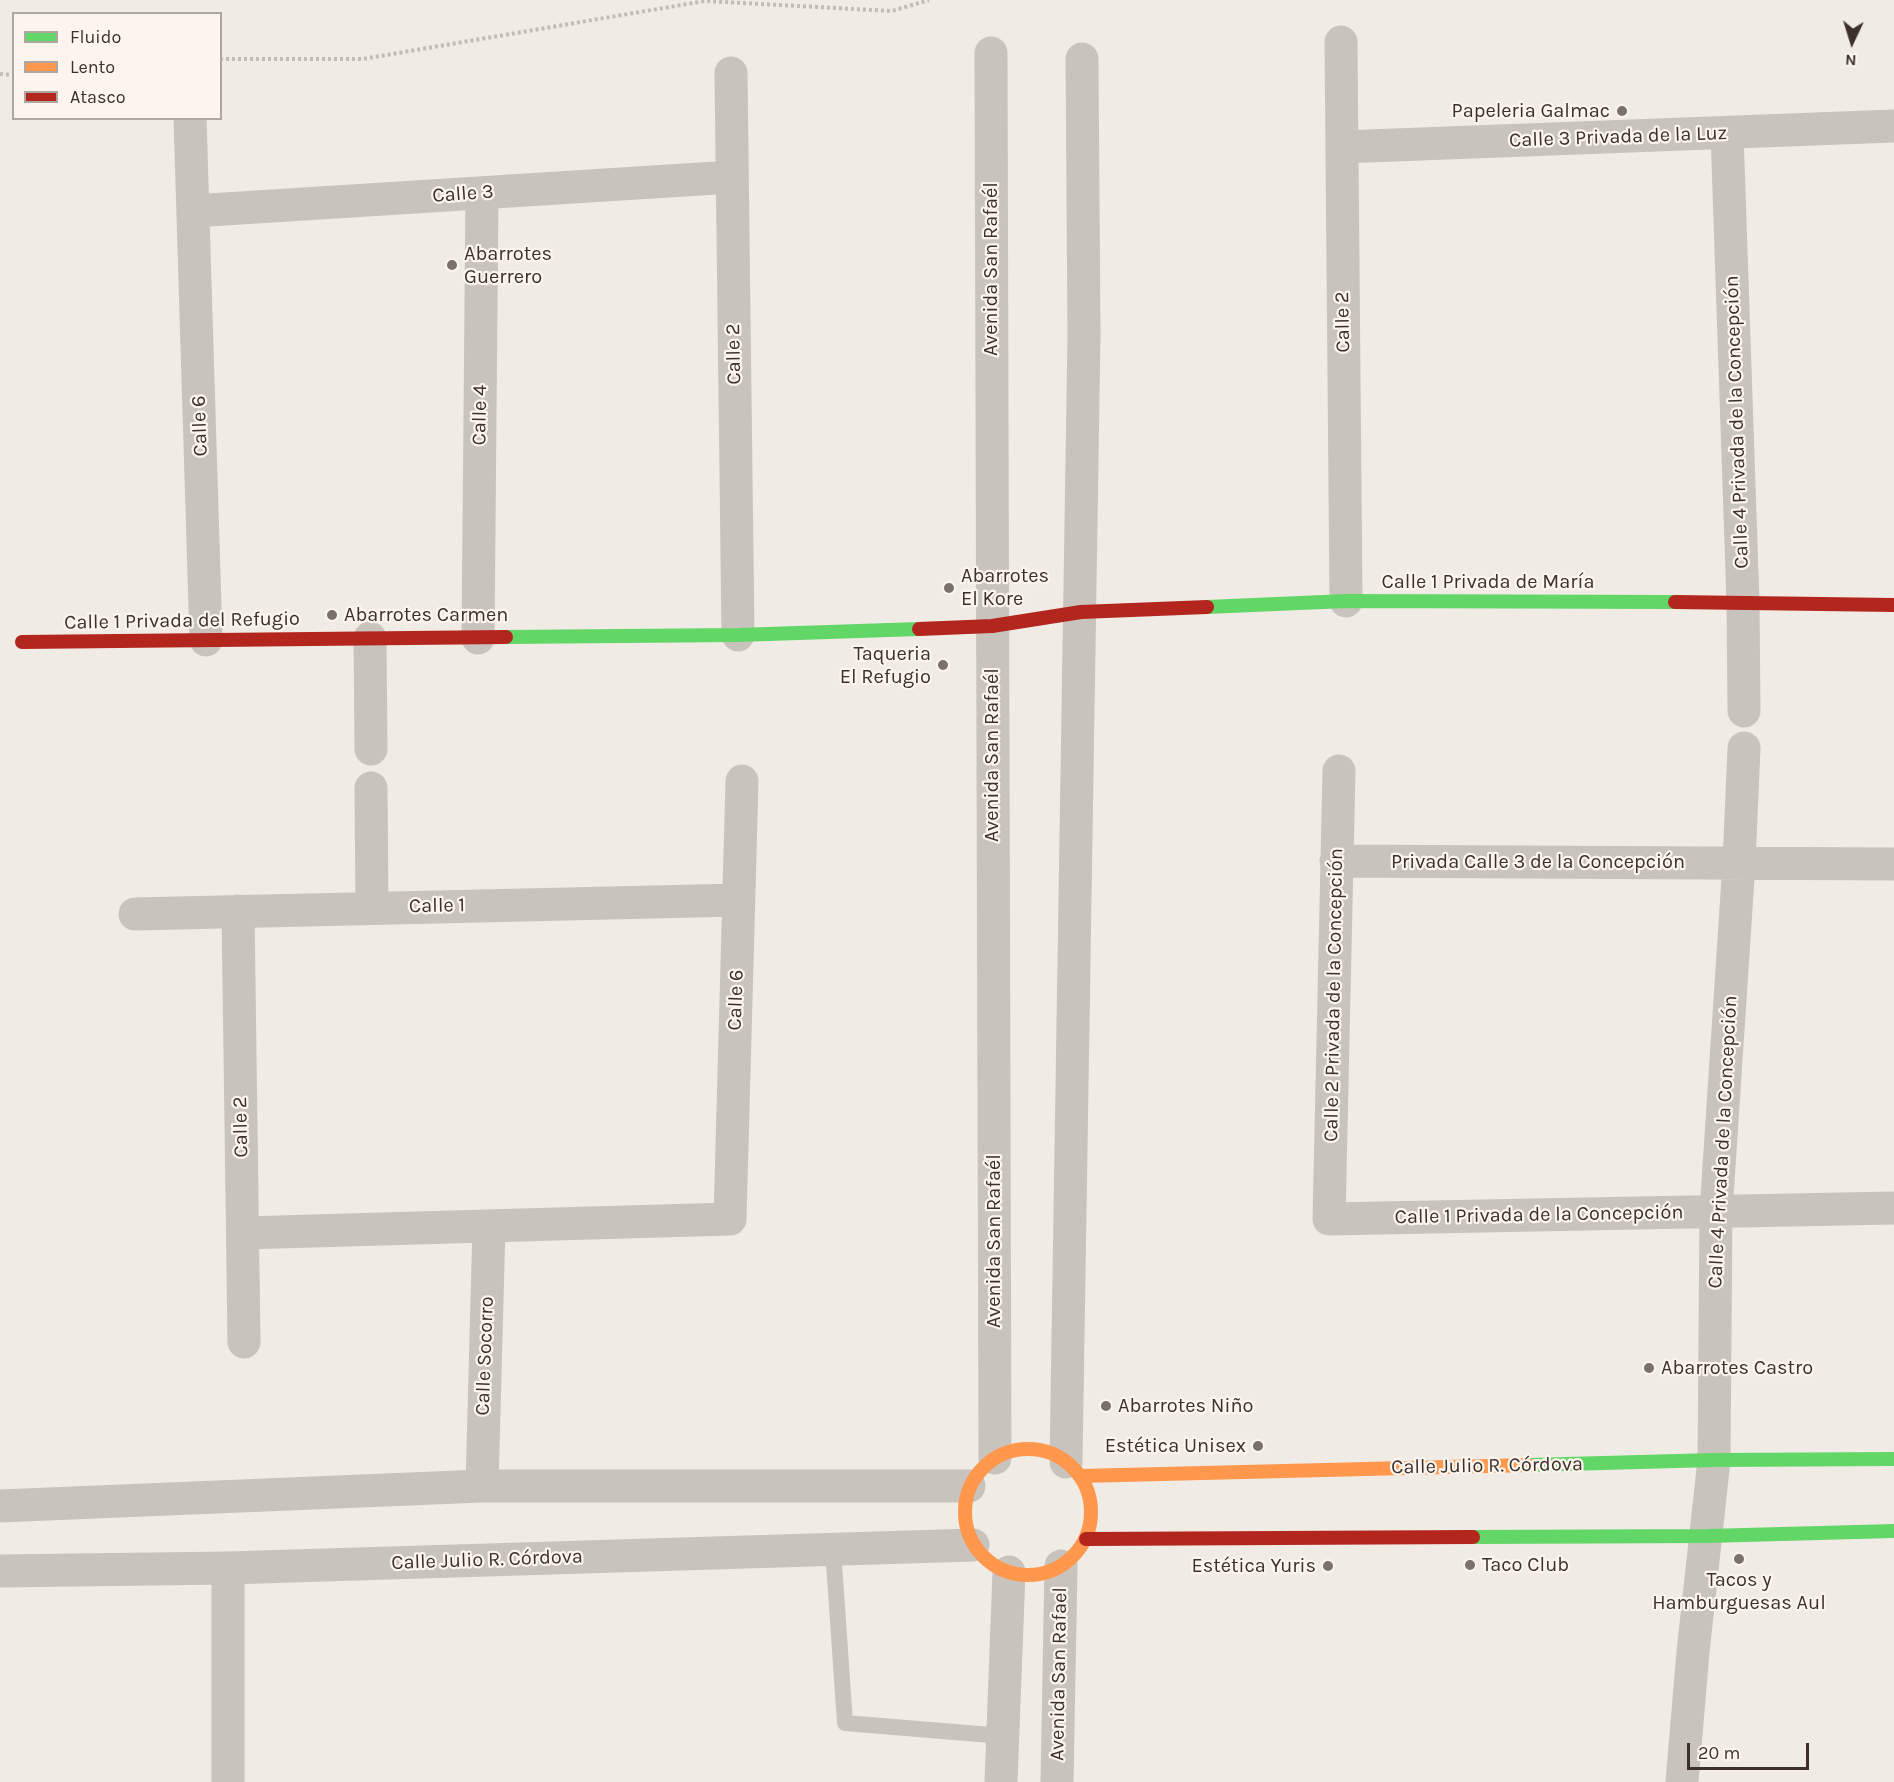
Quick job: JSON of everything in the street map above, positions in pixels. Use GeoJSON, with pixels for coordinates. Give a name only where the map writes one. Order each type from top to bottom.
{"type":"FeatureCollection","features":[{"type":"Feature","properties":{"kind":"street","name":"Calle 2"},"geometry":{"type":"LineString","coordinates":[[1341,42],[1346,601]]}},
{"type":"Feature","properties":{"kind":"street","name":"Avenida San Rafaél"},"geometry":{"type":"LineString","coordinates":[[991,53],[995,1458]]}},
{"type":"Feature","properties":{"kind":"street"},"geometry":{"type":"LineString","coordinates":[[1073,1469],[1084,347],[1082,59]]}},
{"type":"Feature","properties":{"kind":"street","name":"Calle 2"},"geometry":{"type":"LineString","coordinates":[[730,73],[738,635]]}},
{"type":"Feature","properties":{"kind":"street","name":"Calle 6"},"geometry":{"type":"LineString","coordinates":[[190,120],[206,640]]}},
{"type":"Feature","properties":{"kind":"street","name":"Calle 3 Privada de la Luz"},"geometry":{"type":"LineString","coordinates":[[1342,147],[1894,126]]}},
{"type":"Feature","properties":{"kind":"street","name":"Calle 4 Privada de la Concepción"},"geometry":{"type":"LineString","coordinates":[[1727,133],[1743,602],[1744,711]]}},
{"type":"Feature","properties":{"kind":"street","name":"Calle 3"},"geometry":{"type":"LineString","coordinates":[[193,211],[732,177]]}},
{"type":"Feature","properties":{"kind":"street","name":"Calle 4"},"geometry":{"type":"LineString","coordinates":[[478,638],[482,193]]}},
{"type":"Feature","properties":{"kind":"street","name":"Calle 1 Privada de María"},"geometry":{"type":"LineString","coordinates":[[992,626],[1081,612],[1346,601],[1743,602],[1894,605]]}},
{"type":"Feature","properties":{"kind":"street","name":"Calle 1 Privada del Refugio"},"geometry":{"type":"LineString","coordinates":[[22,642],[738,635],[992,626]]}},
{"type":"Feature","properties":{"kind":"street"},"geometry":{"type":"LineString","coordinates":[[370,638],[371,750]]}},
{"type":"Feature","properties":{"kind":"street","name":"Calle 4 Privada de la Concepción"},"geometry":{"type":"LineString","coordinates":[[1682,1782],[1693,1652],[1714,1460],[1716,1212],[1739,863],[1744,748]]}},
{"type":"Feature","properties":{"kind":"street","name":"Calle 2 Privada de la Concepción"},"geometry":{"type":"LineString","coordinates":[[1329,1220],[1339,771]]}},
{"type":"Feature","properties":{"kind":"street","name":"Calle 6"},"geometry":{"type":"LineString","coordinates":[[489,1226],[729,1219],[742,782]]}},
{"type":"Feature","properties":{"kind":"street"},"geometry":{"type":"LineString","coordinates":[[371,788],[372,908]]}},
{"type":"Feature","properties":{"kind":"street","name":"Privada Calle 3 de la Concepción"},"geometry":{"type":"LineString","coordinates":[[1336,861],[1894,864]]}},
{"type":"Feature","properties":{"kind":"street","name":"Calle 1"},"geometry":{"type":"LineString","coordinates":[[135,914],[739,900]]}},
{"type":"Feature","properties":{"kind":"street","name":"Calle 2"},"geometry":{"type":"LineString","coordinates":[[238,911],[244,1342]]}},
{"type":"Feature","properties":{"kind":"street","name":"Calle 1 Privada de la Concepción"},"geometry":{"type":"LineString","coordinates":[[1329,1220],[1894,1208]]}},
{"type":"Feature","properties":{"kind":"street"},"geometry":{"type":"LineString","coordinates":[[243,1233],[489,1226]]}},
{"type":"Feature","properties":{"kind":"street","name":"Calle Socorro"},"geometry":{"type":"LineString","coordinates":[[482,1486],[489,1226]]}},
{"type":"Feature","properties":{"kind":"street"},"geometry":{"type":"LineString","coordinates":[[1031,1449],[1050,1453],[1073,1469],[1089,1495],[1091,1518],[1086,1539],[1075,1554],[1061,1566],[1036,1575],[1009,1572],[988,1562],[974,1545],[965,1526],[964,1506],[969,1486],[980,1470],[995,1458],[1012,1450],[1031,1449]]}},
{"type":"Feature","properties":{"kind":"street","name":"Calle Julio R. Córdova"},"geometry":{"type":"LineString","coordinates":[[1073,1469],[1894,1459]]}},
{"type":"Feature","properties":{"kind":"street"},"geometry":{"type":"LineString","coordinates":[[0,1506],[482,1486],[969,1486]]}},
{"type":"Feature","properties":{"kind":"street"},"geometry":{"type":"LineString","coordinates":[[1086,1539],[1707,1536],[1894,1532]]}},
{"type":"Feature","properties":{"kind":"street","name":"Calle Julio R. Córdova"},"geometry":{"type":"LineString","coordinates":[[0,1571],[228,1568],[974,1545]]}},
{"type":"Feature","properties":{"kind":"street","name":"Avenida San Rafael"},"geometry":{"type":"LineString","coordinates":[[1058,1782],[1061,1566]]}},
{"type":"Feature","properties":{"kind":"street"},"geometry":{"type":"LineString","coordinates":[[228,1568],[228,1782]]}},
{"type":"Feature","properties":{"kind":"street"},"geometry":{"type":"LineString","coordinates":[[1001,1782],[1009,1572]]}},
{"type":"Feature","properties":{"kind":"lane"},"geometry":{"type":"LineString","coordinates":[[833,1549],[845,1723],[1003,1736]]}},
{"type":"Feature","properties":{"kind":"path"},"geometry":{"type":"LineString","coordinates":[[222,59],[362,59],[705,1],[892,11],[929,0]]}},
{"type":"Feature","properties":{"kind":"traffic: fast"},"geometry":{"type":"LineString","coordinates":[[1207,607],[1346,601],[1675,602]]}},
{"type":"Feature","properties":{"kind":"traffic: fast"},"geometry":{"type":"LineString","coordinates":[[506,637],[738,635],[919,629]]}},
{"type":"Feature","properties":{"kind":"traffic: fast"},"geometry":{"type":"LineString","coordinates":[[1529,1465],[1714,1460],[1894,1459]]}},
{"type":"Feature","properties":{"kind":"traffic: fast"},"geometry":{"type":"LineString","coordinates":[[1473,1537],[1707,1536],[1894,1531]]}},
{"type":"Feature","properties":{"kind":"traffic: slow"},"geometry":{"type":"LineString","coordinates":[[1028,1449],[1052,1454],[1073,1467],[1086,1488],[1091,1512],[1086,1536],[1073,1557],[1052,1570],[1028,1575],[1004,1570],[983,1557],[970,1536],[965,1512],[970,1488],[983,1467],[1004,1454],[1028,1449]]}},
{"type":"Feature","properties":{"kind":"traffic: slow"},"geometry":{"type":"LineString","coordinates":[[1080,1476],[1529,1465]]}},
{"type":"Feature","properties":{"kind":"traffic: jam"},"geometry":{"type":"LineString","coordinates":[[1675,602],[1894,605]]}},
{"type":"Feature","properties":{"kind":"traffic: jam"},"geometry":{"type":"LineString","coordinates":[[919,629],[992,626],[1081,612],[1207,607]]}},
{"type":"Feature","properties":{"kind":"traffic: jam"},"geometry":{"type":"LineString","coordinates":[[22,642],[506,637]]}},
{"type":"Feature","properties":{"kind":"traffic: jam"},"geometry":{"type":"LineString","coordinates":[[1086,1539],[1473,1537]]}},
{"type":"Feature","properties":{"kind":"place","name":"Papeleria Galmac"},"geometry":{"type":"Point","coordinates":[1622,111]}},
{"type":"Feature","properties":{"kind":"place","name":"Abarrotes Guerrero"},"geometry":{"type":"Point","coordinates":[452,265]}},
{"type":"Feature","properties":{"kind":"place","name":"Abarrotes El Kore"},"geometry":{"type":"Point","coordinates":[949,588]}},
{"type":"Feature","properties":{"kind":"place","name":"Abarrotes Carmen"},"geometry":{"type":"Point","coordinates":[332,615]}},
{"type":"Feature","properties":{"kind":"place","name":"Taqueria El Refugio"},"geometry":{"type":"Point","coordinates":[943,665]}},
{"type":"Feature","properties":{"kind":"place","name":"Abarrotes Castro"},"geometry":{"type":"Point","coordinates":[1649,1368]}},
{"type":"Feature","properties":{"kind":"place","name":"Abarrotes Niño"},"geometry":{"type":"Point","coordinates":[1106,1406]}},
{"type":"Feature","properties":{"kind":"place","name":"Estética Unisex"},"geometry":{"type":"Point","coordinates":[1258,1446]}},
{"type":"Feature","properties":{"kind":"place","name":"Tacos y Hamburguesas Aul"},"geometry":{"type":"Point","coordinates":[1739,1559]}},
{"type":"Feature","properties":{"kind":"place","name":"Taco Club"},"geometry":{"type":"Point","coordinates":[1470,1565]}},
{"type":"Feature","properties":{"kind":"place","name":"Estética Yuris"},"geometry":{"type":"Point","coordinates":[1328,1566]}}]}
